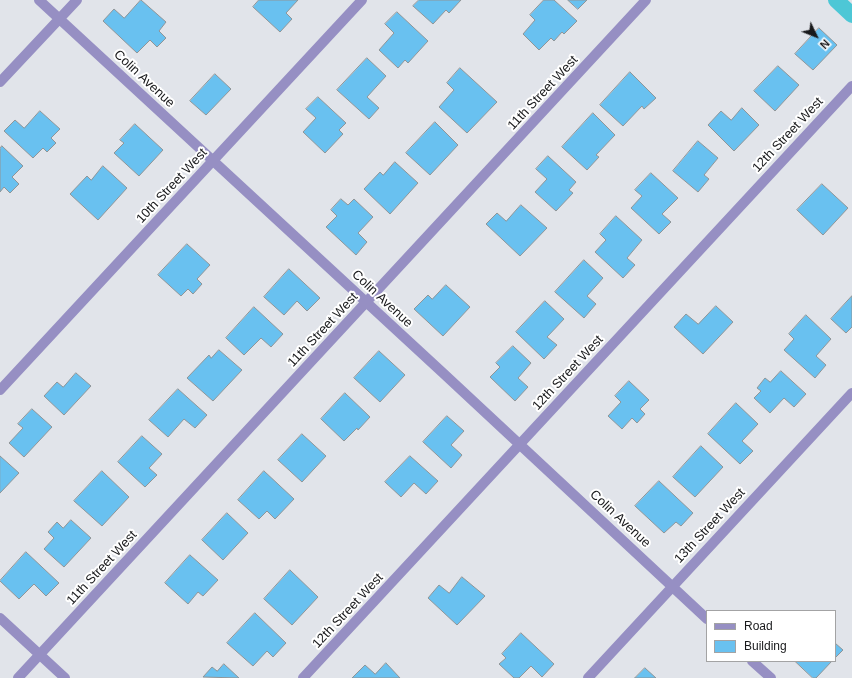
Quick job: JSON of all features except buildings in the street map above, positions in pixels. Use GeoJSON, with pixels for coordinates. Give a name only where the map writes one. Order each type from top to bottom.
{"type":"FeatureCollection","features":[{"type":"Feature","properties":{"kind":"street","name":"Colin Avenue"},"geometry":{"type":"LineString","coordinates":[[38,0],[706,617]]}},
{"type":"Feature","properties":{"kind":"street"},"geometry":{"type":"LineString","coordinates":[[0,82],[77,0]]}},
{"type":"Feature","properties":{"kind":"street","name":"10th Street West"},"geometry":{"type":"LineString","coordinates":[[0,390],[362,0]]}},
{"type":"Feature","properties":{"kind":"street","name":"11th Street West"},"geometry":{"type":"LineString","coordinates":[[18,678],[646,0]]}},
{"type":"Feature","properties":{"kind":"street","name":"12th Street West"},"geometry":{"type":"LineString","coordinates":[[303,678],[852,86]]}},
{"type":"Feature","properties":{"kind":"street","name":"13th Street West"},"geometry":{"type":"LineString","coordinates":[[588,678],[852,393]]}},
{"type":"Feature","properties":{"kind":"street"},"geometry":{"type":"LineString","coordinates":[[0,618],[65,678]]}},
{"type":"Feature","properties":{"kind":"street"},"geometry":{"type":"LineString","coordinates":[[753,662],[771,678]]}},
{"type":"Feature","properties":{"kind":"waterway"},"geometry":{"type":"LineString","coordinates":[[836,0],[852,15]]}}]}
